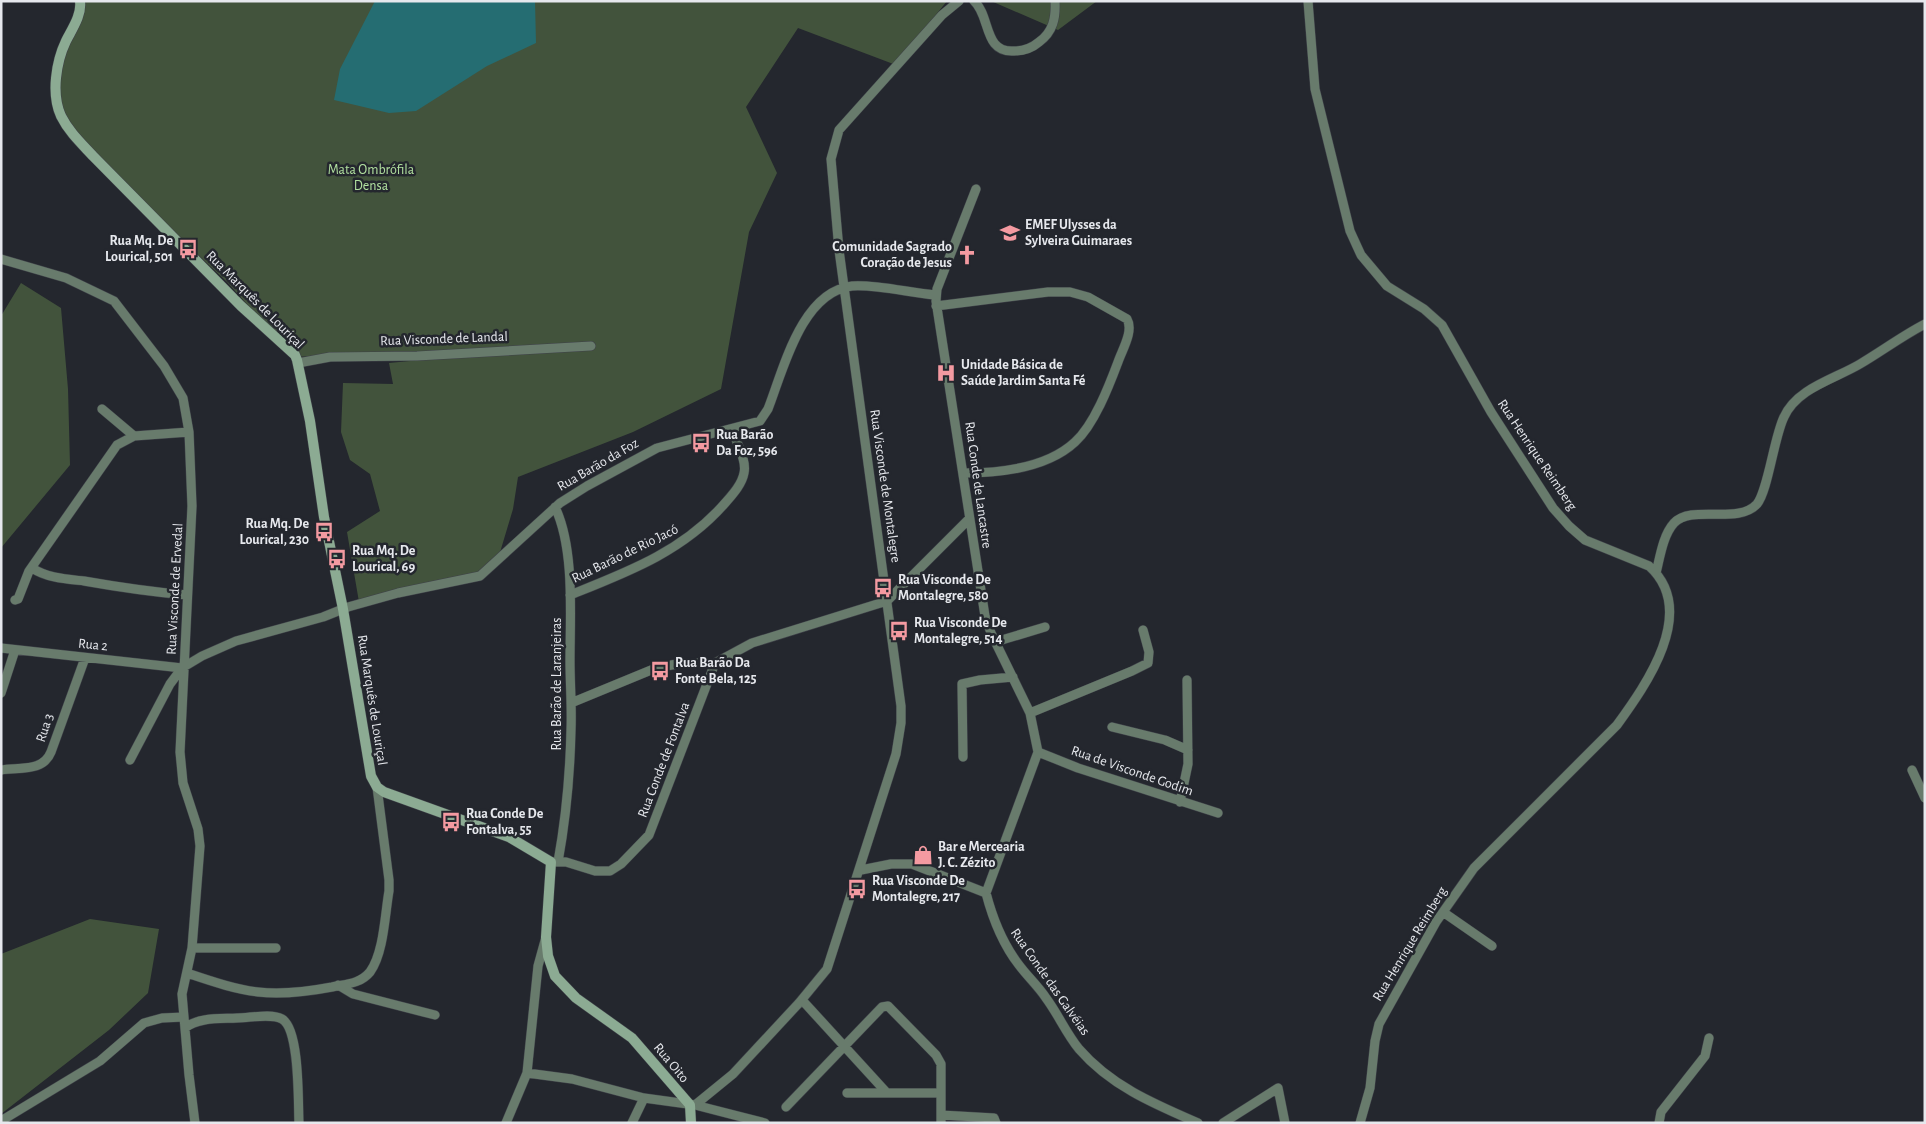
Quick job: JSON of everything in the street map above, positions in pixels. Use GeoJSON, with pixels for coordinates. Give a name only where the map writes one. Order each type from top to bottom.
{"type":"FeatureCollection","features":[{"type":"Feature","properties":{"kind":"main road","name":"Rua Marquês de Louriçal"},"geometry":{"type":"LineString","coordinates":[[80,1],[79,15],[62,50],[56,71],[58,99],[63,120],[93,156],[241,306],[295,355],[298,363],[324,517],[344,609],[366,751],[371,776],[377,787]]}},
{"type":"Feature","properties":{"kind":"main road","name":"Rua Conde de Fontalva"},"geometry":{"type":"LineString","coordinates":[[377,787],[423,807],[509,837],[554,862]]}},
{"type":"Feature","properties":{"kind":"main road","name":"Rua Barão de Laranjeiras"},"geometry":{"type":"LineString","coordinates":[[546,938],[554,862]]}},
{"type":"Feature","properties":{"kind":"main road","name":"Rua Oito"},"geometry":{"type":"LineString","coordinates":[[546,938],[551,966],[559,982],[576,998],[632,1038],[693,1105]]}},
{"type":"Feature","properties":{"kind":"main road"},"geometry":{"type":"LineString","coordinates":[[691,1123],[693,1105]]}},
{"type":"Feature","properties":{"kind":"street"},"geometry":{"type":"LineString","coordinates":[[974,1],[984,16],[992,40],[1000,48],[1012,51],[1032,46],[1048,34],[1054,23],[1055,1]]}},
{"type":"Feature","properties":{"kind":"street","name":"Rua Henrique Reimberg"},"geometry":{"type":"LineString","coordinates":[[1308,1],[1315,89],[1350,231],[1361,255],[1387,286],[1424,309],[1442,325],[1491,412],[1546,497],[1569,526],[1585,540],[1629,556],[1649,566],[1656,572],[1663,585],[1669,607],[1667,631],[1659,660],[1636,698],[1616,725],[1474,868],[1414,958],[1380,1024],[1375,1041],[1370,1088],[1360,1123]]}},
{"type":"Feature","properties":{"kind":"street","name":"Rua Visconde de Montalegre"},"geometry":{"type":"LineString","coordinates":[[693,1105],[732,1074],[802,1000],[827,969],[891,774],[901,723],[831,171],[835,138],[847,120],[942,15],[957,2]]}},
{"type":"Feature","properties":{"kind":"street","name":"Rua Conde de Lancastre"},"geometry":{"type":"LineString","coordinates":[[976,189],[935,295],[936,306],[964,473],[968,519],[985,616],[995,642],[1030,714],[1038,752]]}},
{"type":"Feature","properties":{"kind":"street","name":"Rua Visconde de Ervedal"},"geometry":{"type":"LineString","coordinates":[[1,259],[58,275],[114,301],[159,358],[178,388],[186,408],[189,432],[192,506],[180,711],[180,759],[183,783],[198,828],[200,846],[192,948],[182,994],[195,1123]]}},
{"type":"Feature","properties":{"kind":"street","name":"Rua Barão da Foz"},"geometry":{"type":"LineString","coordinates":[[130,760],[162,696],[183,667],[202,656],[236,640],[398,593],[467,581],[480,576],[555,507],[587,486],[658,448],[760,421],[768,410],[803,322],[824,300],[845,288],[862,286],[935,295]]}},
{"type":"Feature","properties":{"kind":"street"},"geometry":{"type":"LineString","coordinates":[[936,306],[1048,292],[1070,292],[1101,303],[1127,319],[1130,323],[1104,397],[1076,442],[1058,453],[1017,470],[1000,473],[964,473]]}},
{"type":"Feature","properties":{"kind":"street"},"geometry":{"type":"LineString","coordinates":[[1656,572],[1669,532],[1679,519],[1687,516],[1736,513],[1757,503],[1762,493],[1778,430],[1784,415],[1793,402],[1806,392],[1860,364],[1925,324]]}},
{"type":"Feature","properties":{"kind":"street","name":"Rua Visconde de Landal"},"geometry":{"type":"LineString","coordinates":[[298,363],[330,357],[417,356],[591,346]]}},
{"type":"Feature","properties":{"kind":"street"},"geometry":{"type":"LineString","coordinates":[[102,409],[134,436]]}},
{"type":"Feature","properties":{"kind":"street","name":"Rua Barão de Rio Jacó"},"geometry":{"type":"LineString","coordinates":[[570,595],[638,565],[687,540],[708,522],[734,492],[742,479],[745,467],[732,429]]}},
{"type":"Feature","properties":{"kind":"street"},"geometry":{"type":"LineString","coordinates":[[15,600],[18,598],[32,568],[117,445],[134,436],[189,432]]}},
{"type":"Feature","properties":{"kind":"street","name":"Rua Barão de Laranjeiras"},"geometry":{"type":"LineString","coordinates":[[554,862],[566,811],[571,703],[570,595],[563,532],[555,507]]}},
{"type":"Feature","properties":{"kind":"street"},"geometry":{"type":"LineString","coordinates":[[571,703],[656,668],[682,663],[715,663],[752,643],[887,601],[968,519]]}},
{"type":"Feature","properties":{"kind":"street"},"geometry":{"type":"LineString","coordinates":[[32,568],[42,574],[62,578],[128,589],[187,595]]}},
{"type":"Feature","properties":{"kind":"street"},"geometry":{"type":"LineString","coordinates":[[995,642],[1045,627]]}},
{"type":"Feature","properties":{"kind":"street"},"geometry":{"type":"LineString","coordinates":[[1030,714],[1132,671],[1148,662],[1149,652],[1143,630]]}},
{"type":"Feature","properties":{"kind":"street","name":"Rua 2"},"geometry":{"type":"LineString","coordinates":[[1,648],[183,667]]}},
{"type":"Feature","properties":{"kind":"street"},"geometry":{"type":"LineString","coordinates":[[185,649],[202,656]]}},
{"type":"Feature","properties":{"kind":"street"},"geometry":{"type":"LineString","coordinates":[[1,693],[16,650]]}},
{"type":"Feature","properties":{"kind":"street","name":"Rua 3"},"geometry":{"type":"LineString","coordinates":[[1,770],[43,765],[49,758],[85,658]]}},
{"type":"Feature","properties":{"kind":"street","name":"Rua Conde de Fontalva"},"geometry":{"type":"LineString","coordinates":[[554,862],[580,865],[595,871],[610,871],[621,864],[649,835],[715,663]]}},
{"type":"Feature","properties":{"kind":"street"},"geometry":{"type":"LineString","coordinates":[[963,757],[962,684],[980,680],[1013,677]]}},
{"type":"Feature","properties":{"kind":"street"},"geometry":{"type":"LineString","coordinates":[[1180,802],[1185,782],[1188,750],[1187,680]]}},
{"type":"Feature","properties":{"kind":"street"},"geometry":{"type":"LineString","coordinates":[[1112,727],[1164,740],[1188,750]]}},
{"type":"Feature","properties":{"kind":"street"},"geometry":{"type":"LineString","coordinates":[[861,870],[891,864],[912,864],[986,893],[1038,752]]}},
{"type":"Feature","properties":{"kind":"street","name":"Rua de Visconde Godim"},"geometry":{"type":"LineString","coordinates":[[1038,752],[1078,768],[1218,813]]}},
{"type":"Feature","properties":{"kind":"street"},"geometry":{"type":"LineString","coordinates":[[1912,770],[1925,798]]}},
{"type":"Feature","properties":{"kind":"street"},"geometry":{"type":"LineString","coordinates":[[187,973],[232,988],[261,994],[289,994],[351,984],[365,976],[374,965],[379,948],[389,880],[377,787]]}},
{"type":"Feature","properties":{"kind":"street","name":"Rua Conde das Galvéias"},"geometry":{"type":"LineString","coordinates":[[986,893],[994,922],[1002,940],[1019,965],[1047,998],[1080,1049],[1107,1075],[1133,1094],[1198,1123]]}},
{"type":"Feature","properties":{"kind":"street"},"geometry":{"type":"LineString","coordinates":[[1443,912],[1492,946]]}},
{"type":"Feature","properties":{"kind":"street","name":"Rua Barão de Laranjeiras"},"geometry":{"type":"LineString","coordinates":[[506,1123],[527,1073],[538,966],[546,938]]}},
{"type":"Feature","properties":{"kind":"street"},"geometry":{"type":"LineString","coordinates":[[192,948],[276,948]]}},
{"type":"Feature","properties":{"kind":"street"},"geometry":{"type":"LineString","coordinates":[[338,986],[353,994],[435,1015]]}},
{"type":"Feature","properties":{"kind":"street"},"geometry":{"type":"LineString","coordinates":[[802,1000],[887,1093]]}},
{"type":"Feature","properties":{"kind":"street"},"geometry":{"type":"LineString","coordinates":[[786,1107],[882,1007],[888,1006],[936,1055],[941,1064],[941,1119],[994,1118],[996,1123]]}},
{"type":"Feature","properties":{"kind":"street"},"geometry":{"type":"LineString","coordinates":[[185,1028],[192,1023],[220,1019],[273,1016],[285,1021],[290,1028],[298,1078],[299,1123]]}},
{"type":"Feature","properties":{"kind":"street"},"geometry":{"type":"LineString","coordinates":[[1,1121],[100,1061],[144,1023],[162,1018],[184,1018]]}},
{"type":"Feature","properties":{"kind":"street"},"geometry":{"type":"LineString","coordinates":[[1658,1123],[1661,1112],[1705,1056],[1709,1038]]}},
{"type":"Feature","properties":{"kind":"street"},"geometry":{"type":"LineString","coordinates":[[527,1073],[572,1079],[644,1098],[693,1105],[765,1123]]}},
{"type":"Feature","properties":{"kind":"street"},"geometry":{"type":"LineString","coordinates":[[1223,1123],[1278,1088],[1285,1123]]}},
{"type":"Feature","properties":{"kind":"street"},"geometry":{"type":"LineString","coordinates":[[847,1093],[940,1093]]}},
{"type":"Feature","properties":{"kind":"street"},"geometry":{"type":"LineString","coordinates":[[632,1123],[644,1098]]}},
{"type":"Feature","properties":{"kind":"green space","name":"Mata Ombrófila Densa"},"geometry":{"type":"Polygon","coordinates":[[[83,1],[947,1],[896,65],[798,28],[746,107],[777,173],[749,232],[721,389],[633,432],[518,477],[513,509],[498,559],[483,574],[359,602],[347,532],[380,511],[370,474],[350,460],[341,432],[343,383],[393,384],[389,363],[574,345],[294,357],[227,282],[79,143],[61,117],[59,60],[83,1]]]}},
{"type":"Feature","properties":{"kind":"green space"},"geometry":{"type":"Polygon","coordinates":[[[991,1],[1097,1],[1058,30],[991,1]]]}},
{"type":"Feature","properties":{"kind":"green space"},"geometry":{"type":"Polygon","coordinates":[[[21,283],[61,308],[68,389],[70,465],[1,548],[1,316],[21,283]]]}},
{"type":"Feature","properties":{"kind":"green space"},"geometry":{"type":"Polygon","coordinates":[[[90,919],[159,929],[148,993],[109,1030],[1,1114],[1,954],[90,919]]]}},
{"type":"Feature","properties":{"kind":"water"},"geometry":{"type":"Polygon","coordinates":[[[375,1],[535,1],[536,43],[487,66],[416,111],[389,113],[334,100],[340,69],[375,1]]]}},
{"type":"Feature","properties":{"kind":"place","name":"EMEF Ulysses da Sylveira Guimaraes"},"geometry":{"type":"Point","coordinates":[1010,233]}},
{"type":"Feature","properties":{"kind":"place","name":"Rua Mq. De Lourical, 501"},"geometry":{"type":"Point","coordinates":[188,249]}},
{"type":"Feature","properties":{"kind":"place","name":"Comunidade Sagrado Coração de Jesus"},"geometry":{"type":"Point","coordinates":[967,255]}},
{"type":"Feature","properties":{"kind":"place","name":"Unidade Básica de Saúde Jardim Santa Fé"},"geometry":{"type":"Point","coordinates":[946,373]}},
{"type":"Feature","properties":{"kind":"place","name":"Rua Barão Da Foz, 596"},"geometry":{"type":"Point","coordinates":[701,443]}},
{"type":"Feature","properties":{"kind":"place","name":"Rua Mq. De Lourical, 230"},"geometry":{"type":"Point","coordinates":[324,532]}},
{"type":"Feature","properties":{"kind":"place","name":"Rua Mq. De Lourical, 69"},"geometry":{"type":"Point","coordinates":[337,559]}},
{"type":"Feature","properties":{"kind":"place","name":"Rua Visconde De Montalegre, 580"},"geometry":{"type":"Point","coordinates":[883,588]}},
{"type":"Feature","properties":{"kind":"place","name":"Rua Visconde De Montalegre, 514"},"geometry":{"type":"Point","coordinates":[899,631]}},
{"type":"Feature","properties":{"kind":"place","name":"Rua Barão Da Fonte Bela, 125"},"geometry":{"type":"Point","coordinates":[660,671]}},
{"type":"Feature","properties":{"kind":"place","name":"Rua Conde De Fontalva, 55"},"geometry":{"type":"Point","coordinates":[451,822]}},
{"type":"Feature","properties":{"kind":"place","name":"Bar e Mercearia J. C. Zézito"},"geometry":{"type":"Point","coordinates":[923,855]}},
{"type":"Feature","properties":{"kind":"place","name":"Rua Visconde De Montalegre, 217"},"geometry":{"type":"Point","coordinates":[857,889]}}]}
